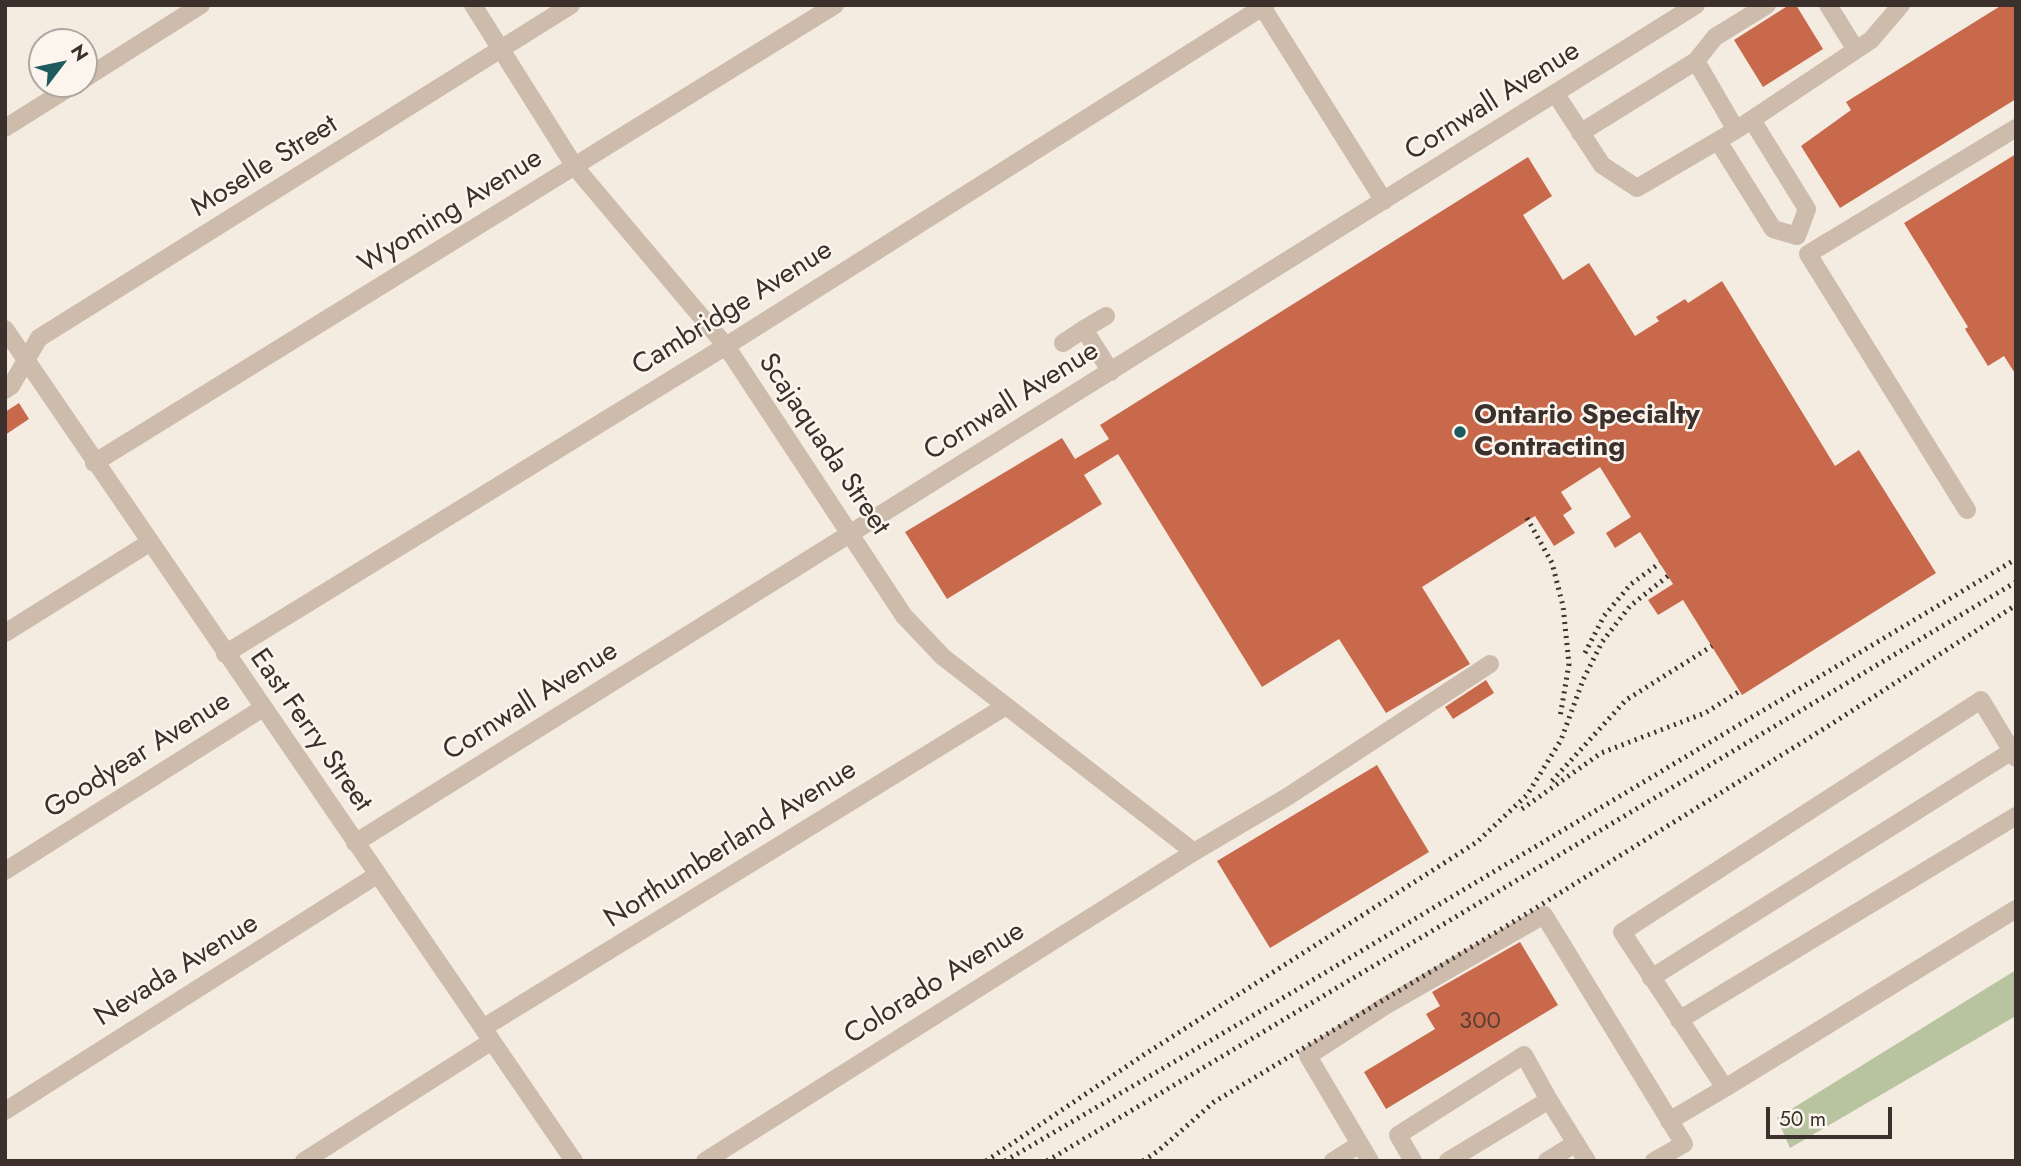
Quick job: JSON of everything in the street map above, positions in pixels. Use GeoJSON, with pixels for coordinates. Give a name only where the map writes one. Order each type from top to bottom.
{"type":"FeatureCollection","features":[{"type":"Feature","properties":{"kind":"street"},"geometry":{"type":"LineString","coordinates":[[98,70],[201,5]]}},
{"type":"Feature","properties":{"kind":"street","name":"Scajaquada Street"},"geometry":{"type":"LineString","coordinates":[[473,5],[575,167],[726,346],[904,616],[930,645],[1194,852]]}},
{"type":"Feature","properties":{"kind":"street","name":"Moselle Street"},"geometry":{"type":"LineString","coordinates":[[5,390],[11,386],[39,338],[571,5]]}},
{"type":"Feature","properties":{"kind":"street","name":"Wyoming Avenue"},"geometry":{"type":"LineString","coordinates":[[94,463],[835,5]]}},
{"type":"Feature","properties":{"kind":"street","name":"Cornwall Avenue"},"geometry":{"type":"LineString","coordinates":[[355,843],[1696,5]]}},
{"type":"Feature","properties":{"kind":"street"},"geometry":{"type":"LineString","coordinates":[[1580,133],[1696,61],[1715,37],[1767,5]]}},
{"type":"Feature","properties":{"kind":"street"},"geometry":{"type":"LineString","coordinates":[[1828,5],[1856,50]]}},
{"type":"Feature","properties":{"kind":"street"},"geometry":{"type":"LineString","coordinates":[[1555,93],[1602,165],[1637,188],[1736,131],[1871,40],[1901,5]]}},
{"type":"Feature","properties":{"kind":"street"},"geometry":{"type":"LineString","coordinates":[[1263,6],[1384,201]]}},
{"type":"Feature","properties":{"kind":"street","name":"Cambridge Avenue"},"geometry":{"type":"LineString","coordinates":[[225,653],[726,346],[1263,6]]}},
{"type":"Feature","properties":{"kind":"street"},"geometry":{"type":"LineString","coordinates":[[1696,61],[1736,131]]}},
{"type":"Feature","properties":{"kind":"street"},"geometry":{"type":"LineString","coordinates":[[5,128],[53,98]]}},
{"type":"Feature","properties":{"kind":"street"},"geometry":{"type":"LineString","coordinates":[[1752,120],[1807,209],[1797,236]]}},
{"type":"Feature","properties":{"kind":"street"},"geometry":{"type":"LineString","coordinates":[[1808,254],[2016,128]]}},
{"type":"Feature","properties":{"kind":"street"},"geometry":{"type":"LineString","coordinates":[[1718,141],[1773,229],[1797,236],[1967,510]]}},
{"type":"Feature","properties":{"kind":"street"},"geometry":{"type":"LineString","coordinates":[[1063,343],[1106,316]]}},
{"type":"Feature","properties":{"kind":"street","name":"East Ferry Street"},"geometry":{"type":"LineString","coordinates":[[5,329],[94,463],[574,1161]]}},
{"type":"Feature","properties":{"kind":"street"},"geometry":{"type":"LineString","coordinates":[[1084,329],[1111,372]]}},
{"type":"Feature","properties":{"kind":"street"},"geometry":{"type":"LineString","coordinates":[[5,633],[149,543]]}},
{"type":"Feature","properties":{"kind":"street","name":"Colorado Avenue"},"geometry":{"type":"LineString","coordinates":[[705,1161],[1194,852],[1287,797],[1490,664]]}},
{"type":"Feature","properties":{"kind":"street"},"geometry":{"type":"LineString","coordinates":[[1651,978],[2014,754],[1981,700],[1622,932],[1651,978],[1725,1088]]}},
{"type":"Feature","properties":{"kind":"street","name":"Northumberland Avenue"},"geometry":{"type":"LineString","coordinates":[[304,1161],[488,1035],[1006,706]]}},
{"type":"Feature","properties":{"kind":"street","name":"Goodyear Avenue"},"geometry":{"type":"LineString","coordinates":[[5,871],[263,708]]}},
{"type":"Feature","properties":{"kind":"street"},"geometry":{"type":"LineString","coordinates":[[1679,1020],[2016,816]]}},
{"type":"Feature","properties":{"kind":"street","name":"Nevada Avenue"},"geometry":{"type":"LineString","coordinates":[[5,1111],[377,875]]}},
{"type":"Feature","properties":{"kind":"street"},"geometry":{"type":"LineString","coordinates":[[1669,1121],[2016,909]]}},
{"type":"Feature","properties":{"kind":"street"},"geometry":{"type":"LineString","coordinates":[[1370,1161],[1308,1056],[1385,1006],[1544,915],[1684,1144],[1654,1161]]}},
{"type":"Feature","properties":{"kind":"street"},"geometry":{"type":"LineString","coordinates":[[1413,1161],[1398,1135],[1524,1055],[1587,1161]]}},
{"type":"Feature","properties":{"kind":"street"},"geometry":{"type":"LineString","coordinates":[[1448,1161],[1549,1100]]}},
{"type":"Feature","properties":{"kind":"street"},"geometry":{"type":"LineString","coordinates":[[1547,1161],[1576,1143]]}},
{"type":"Feature","properties":{"kind":"street"},"geometry":{"type":"LineString","coordinates":[[1333,1161],[1360,1144]]}},
{"type":"Feature","properties":{"kind":"green space"},"geometry":{"type":"Polygon","coordinates":[[[2016,970],[2016,1019],[2014,1017],[1790,1148],[1777,1118],[2016,970]]]}},
{"type":"Feature","properties":{"kind":"building"},"geometry":{"type":"Polygon","coordinates":[[[1789,5],[1796,5],[1823,49],[1763,87],[1734,40],[1789,5]]]}},
{"type":"Feature","properties":{"kind":"building"},"geometry":{"type":"Polygon","coordinates":[[[2002,5],[2016,5],[2016,99],[1840,208],[1801,146],[1851,110],[1846,102],[2002,5]]]}},
{"type":"Feature","properties":{"kind":"building"},"geometry":{"type":"Polygon","coordinates":[[[2016,154],[2016,375],[2004,356],[1988,366],[1965,329],[1968,327],[1904,223],[2016,154]]]}},
{"type":"Feature","properties":{"kind":"building","name":"Ontario Specialty Contracting"},"geometry":{"type":"Polygon","coordinates":[[[1528,157],[1552,196],[1523,215],[1563,280],[1589,263],[1635,336],[1659,321],[1656,317],[1685,299],[1688,303],[1722,281],[1835,466],[1859,450],[1936,573],[1742,695],[1683,600],[1658,615],[1648,600],[1673,584],[1640,532],[1615,548],[1606,533],[1631,517],[1600,467],[1561,492],[1572,509],[1563,515],[1575,533],[1554,546],[1535,516],[1422,587],[1470,664],[1386,713],[1339,639],[1262,687],[1118,454],[1084,475],[1102,504],[947,599],[905,532],[1062,438],[1075,459],[1109,439],[1100,425],[1528,157]]]}},
{"type":"Feature","properties":{"kind":"building"},"geometry":{"type":"Polygon","coordinates":[[[19,403],[29,419],[5,435],[5,412],[19,403]]]}},
{"type":"Feature","properties":{"kind":"building"},"geometry":{"type":"Polygon","coordinates":[[[1486,680],[1494,693],[1453,719],[1445,707],[1486,680]]]}},
{"type":"Feature","properties":{"kind":"building"},"geometry":{"type":"Polygon","coordinates":[[[1377,765],[1429,852],[1270,948],[1217,861],[1377,765]]]}},
{"type":"Feature","properties":{"kind":"building"},"geometry":{"type":"Polygon","coordinates":[[[1520,942],[1558,1005],[1386,1109],[1364,1072],[1435,1029],[1426,1014],[1440,1006],[1432,992],[1520,942]]]}},
{"type":"Feature","properties":{"kind":"railway"},"geometry":{"type":"LineString","coordinates":[[1527,518],[1552,563],[1563,606],[1569,664],[1560,717]]}},
{"type":"Feature","properties":{"kind":"railway"},"geometry":{"type":"LineString","coordinates":[[1005,1161],[2016,559]]}},
{"type":"Feature","properties":{"kind":"railway"},"geometry":{"type":"LineString","coordinates":[[1585,653],[1604,616],[1631,584],[1660,563]]}},
{"type":"Feature","properties":{"kind":"railway"},"geometry":{"type":"LineString","coordinates":[[986,1161],[1145,1054],[1477,842],[1527,795],[1561,740],[1583,680],[1602,642],[1630,606],[1668,576]]}},
{"type":"Feature","properties":{"kind":"railway"},"geometry":{"type":"LineString","coordinates":[[1047,1161],[2016,582]]}},
{"type":"Feature","properties":{"kind":"railway"},"geometry":{"type":"LineString","coordinates":[[1143,1161],[1214,1102],[1523,916],[1833,723],[2016,605]]}},
{"type":"Feature","properties":{"kind":"railway"},"geometry":{"type":"LineString","coordinates":[[1552,781],[1626,700],[1712,646]]}},
{"type":"Feature","properties":{"kind":"railway"},"geometry":{"type":"LineString","coordinates":[[1522,809],[1601,753],[1705,713],[1740,691]]}},
{"type":"Feature","properties":{"kind":"place","name":"Ontario Specialty Contracting"},"geometry":{"type":"Point","coordinates":[1460,432]}}]}
